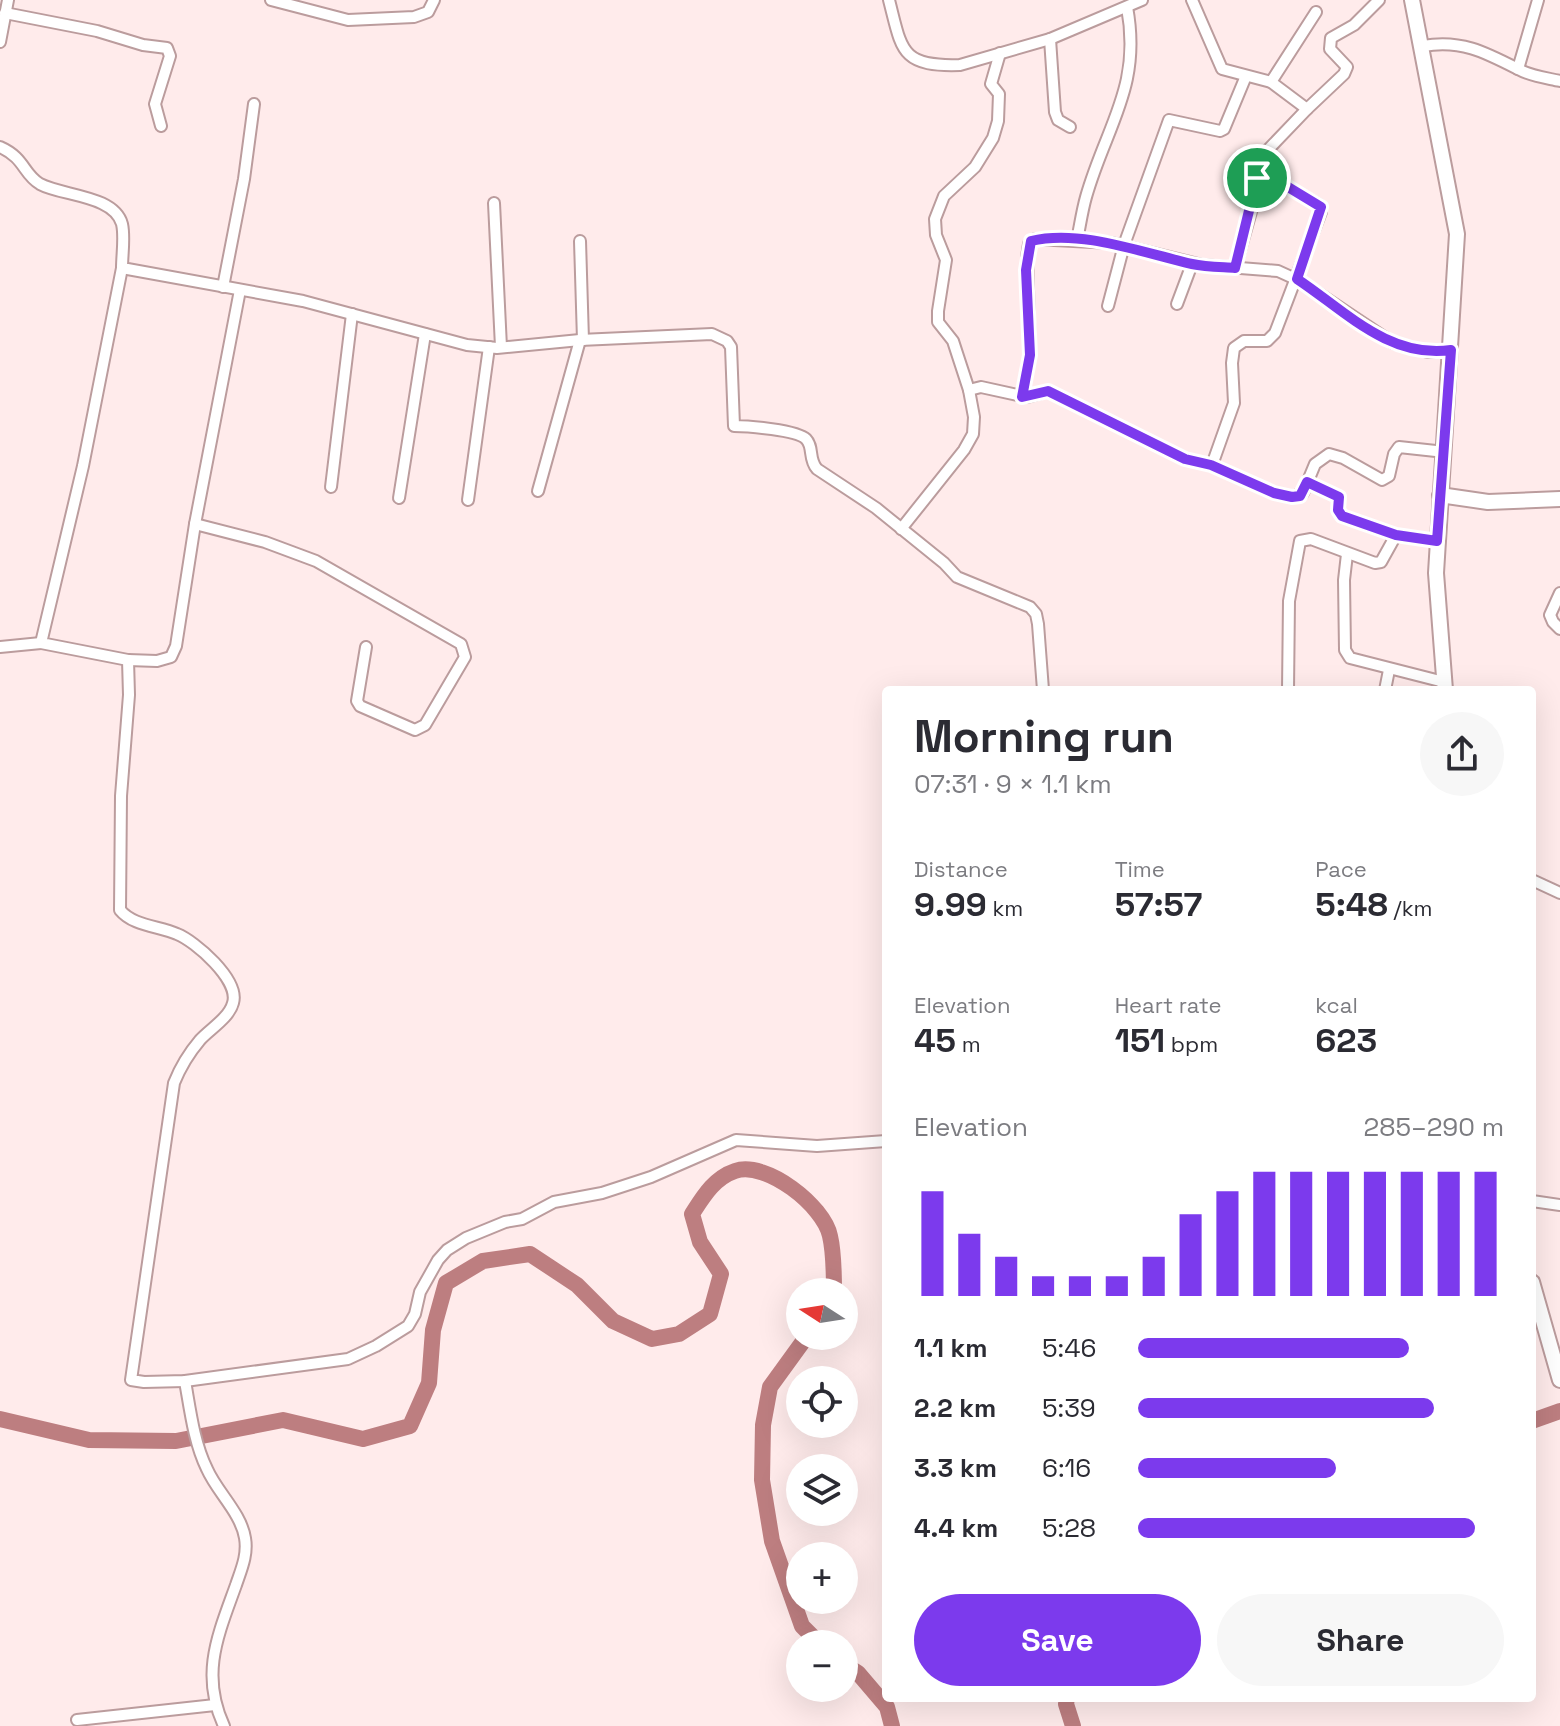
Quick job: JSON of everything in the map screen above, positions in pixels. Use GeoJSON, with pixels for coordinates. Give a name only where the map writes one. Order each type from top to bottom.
{"type":"FeatureCollection","features":[{"type":"Feature","properties":{"kind":"main road"},"geometry":{"type":"LineString","coordinates":[[1412,0],[1457,234],[1437,541],[1436,603],[1444,686]]}},
{"type":"Feature","properties":{"kind":"main road"},"geometry":{"type":"LineString","coordinates":[[1440,495],[1488,502],[1560,499]]}},
{"type":"Feature","properties":{"kind":"main road"},"geometry":{"type":"LineString","coordinates":[[1536,1298],[1560,1380]]}},
{"type":"Feature","properties":{"kind":"street"},"geometry":{"type":"LineString","coordinates":[[0,42],[8,0]]}},
{"type":"Feature","properties":{"kind":"street"},"geometry":{"type":"LineString","coordinates":[[271,0],[348,20],[414,17],[428,12],[434,0]]}},
{"type":"Feature","properties":{"kind":"street"},"geometry":{"type":"LineString","coordinates":[[889,0],[902,50],[918,61],[960,65],[1050,39],[1142,0]]}},
{"type":"Feature","properties":{"kind":"street"},"geometry":{"type":"LineString","coordinates":[[1192,0],[1219,65],[1227,71],[1271,82],[1307,109]]}},
{"type":"Feature","properties":{"kind":"street"},"geometry":{"type":"LineString","coordinates":[[1235,268],[1265,151],[1347,71],[1346,64],[1330,49],[1331,38],[1361,19],[1379,0]]}},
{"type":"Feature","properties":{"kind":"street"},"geometry":{"type":"LineString","coordinates":[[1518,69],[1538,0]]}},
{"type":"Feature","properties":{"kind":"street"},"geometry":{"type":"LineString","coordinates":[[1077,240],[1085,198],[1129,79],[1132,42],[1127,7]]}},
{"type":"Feature","properties":{"kind":"street"},"geometry":{"type":"LineString","coordinates":[[1271,82],[1316,12]]}},
{"type":"Feature","properties":{"kind":"street"},"geometry":{"type":"LineString","coordinates":[[5,13],[167,48],[170,56],[155,104],[161,126]]}},
{"type":"Feature","properties":{"kind":"street"},"geometry":{"type":"LineString","coordinates":[[1050,39],[1055,112],[1058,120],[1070,127]]}},
{"type":"Feature","properties":{"kind":"street"},"geometry":{"type":"LineString","coordinates":[[1423,46],[1457,44],[1518,69],[1560,81]]}},
{"type":"Feature","properties":{"kind":"street"},"geometry":{"type":"LineString","coordinates":[[901,529],[970,442],[975,427],[969,390],[953,341],[938,322],[946,260],[936,235],[935,219],[944,196],[975,167],[996,130],[999,94],[991,84],[1000,53]]}},
{"type":"Feature","properties":{"kind":"street"},"geometry":{"type":"LineString","coordinates":[[1108,306],[1124,245],[1169,120],[1220,131],[1224,129],[1246,76]]}},
{"type":"Feature","properties":{"kind":"street"},"geometry":{"type":"LineString","coordinates":[[223,287],[244,179],[254,104]]}},
{"type":"Feature","properties":{"kind":"street"},"geometry":{"type":"LineString","coordinates":[[0,147],[17,156],[39,183],[101,203],[114,211],[122,224],[122,268],[83,466],[41,643]]}},
{"type":"Feature","properties":{"kind":"street"},"geometry":{"type":"LineString","coordinates":[[1212,465],[1234,403],[1234,348],[1244,341],[1262,342],[1272,338],[1297,279],[1321,207],[1288,187],[1257,178]]}},
{"type":"Feature","properties":{"kind":"street"},"geometry":{"type":"LineString","coordinates":[[494,203],[501,347]]}},
{"type":"Feature","properties":{"kind":"street"},"geometry":{"type":"LineString","coordinates":[[1022,397],[1030,355],[1026,270],[1029,244],[1035,239],[1124,245],[1192,264],[1278,271],[1297,279],[1393,343],[1428,352],[1451,350]]}},
{"type":"Feature","properties":{"kind":"street"},"geometry":{"type":"LineString","coordinates":[[538,491],[581,340],[580,241]]}},
{"type":"Feature","properties":{"kind":"street"},"geometry":{"type":"LineString","coordinates":[[1177,304],[1192,264]]}},
{"type":"Feature","properties":{"kind":"street"},"geometry":{"type":"LineString","coordinates":[[122,268],[303,301],[467,345],[501,347],[712,334],[721,337],[731,347],[734,426],[803,437],[809,444],[811,462],[817,469],[876,508],[957,577],[1022,602],[1036,614],[1043,686]]}},
{"type":"Feature","properties":{"kind":"street"},"geometry":{"type":"LineString","coordinates":[[0,647],[41,643],[128,660],[164,660],[174,652],[240,290]]}},
{"type":"Feature","properties":{"kind":"street"},"geometry":{"type":"LineString","coordinates":[[331,487],[352,314]]}},
{"type":"Feature","properties":{"kind":"street"},"geometry":{"type":"LineString","coordinates":[[399,498],[425,334]]}},
{"type":"Feature","properties":{"kind":"street"},"geometry":{"type":"LineString","coordinates":[[468,500],[489,347]]}},
{"type":"Feature","properties":{"kind":"street"},"geometry":{"type":"LineString","coordinates":[[969,390],[981,387],[1022,397],[1048,391],[1179,456],[1212,465],[1274,493],[1292,497],[1300,496],[1318,460],[1329,454],[1343,458],[1382,480],[1389,476],[1394,454],[1399,447],[1445,452]]}},
{"type":"Feature","properties":{"kind":"street"},"geometry":{"type":"LineString","coordinates":[[1307,482],[1339,497],[1338,510],[1342,516],[1396,535],[1437,541]]}},
{"type":"Feature","properties":{"kind":"street"},"geometry":{"type":"LineString","coordinates":[[195,524],[265,542],[316,561],[461,644],[465,657],[425,725],[415,730],[360,706],[357,701],[366,647]]}},
{"type":"Feature","properties":{"kind":"street"},"geometry":{"type":"LineString","coordinates":[[1288,686],[1289,601],[1300,541],[1311,539],[1375,563],[1381,562],[1396,535]]}},
{"type":"Feature","properties":{"kind":"street"},"geometry":{"type":"LineString","coordinates":[[1347,554],[1344,580],[1345,650],[1350,658],[1444,686]]}},
{"type":"Feature","properties":{"kind":"street"},"geometry":{"type":"LineString","coordinates":[[1560,593],[1550,615],[1560,629]]}},
{"type":"Feature","properties":{"kind":"street"},"geometry":{"type":"LineString","coordinates":[[128,660],[129,695],[121,796],[120,910],[129,919],[187,939],[218,966],[230,983],[234,997],[229,1011],[188,1056],[174,1083],[131,1380],[185,1381],[337,1362],[361,1353],[408,1326],[415,1314],[420,1292],[438,1260],[466,1238],[485,1229],[522,1219],[554,1202],[602,1193],[639,1181],[736,1140],[817,1146],[882,1141]]}},
{"type":"Feature","properties":{"kind":"street"},"geometry":{"type":"LineString","coordinates":[[1386,686],[1389,670]]}},
{"type":"Feature","properties":{"kind":"street"},"geometry":{"type":"LineString","coordinates":[[1536,882],[1560,893]]}},
{"type":"Feature","properties":{"kind":"street"},"geometry":{"type":"LineString","coordinates":[[1536,1202],[1560,1205]]}},
{"type":"Feature","properties":{"kind":"street"},"geometry":{"type":"LineString","coordinates":[[185,1381],[206,1468],[239,1522],[245,1538],[244,1563],[215,1643],[212,1687],[215,1705],[224,1726]]}},
{"type":"Feature","properties":{"kind":"street"},"geometry":{"type":"LineString","coordinates":[[77,1720],[215,1705]]}},
{"type":"Feature","properties":{"kind":"waterway"},"geometry":{"type":"LineString","coordinates":[[0,1419],[89,1440],[176,1441],[283,1420],[363,1439],[410,1426],[429,1383],[433,1330],[446,1283],[483,1261],[530,1254],[577,1285],[613,1321],[652,1339],[679,1334],[710,1314],[721,1274],[700,1242],[692,1214],[715,1183],[735,1171],[748,1169],[777,1179],[792,1188],[817,1212],[830,1236],[834,1278]]}},
{"type":"Feature","properties":{"kind":"waterway"},"geometry":{"type":"LineString","coordinates":[[797,1350],[770,1387],[763,1425],[762,1480],[772,1541],[806,1630]]}},
{"type":"Feature","properties":{"kind":"waterway"},"geometry":{"type":"LineString","coordinates":[[1536,1420],[1560,1411]]}},
{"type":"Feature","properties":{"kind":"waterway"},"geometry":{"type":"LineString","coordinates":[[858,1673],[882,1701]]}},
{"type":"Feature","properties":{"kind":"waterway"},"geometry":{"type":"LineString","coordinates":[[883,1702],[892,1726]]}},
{"type":"Feature","properties":{"kind":"waterway"},"geometry":{"type":"LineString","coordinates":[[1066,1702],[1073,1726]]}},
{"type":"Feature","properties":{"kind":"route"},"geometry":{"type":"LineString","coordinates":[[1257,178],[1288,187],[1321,207],[1297,279],[1393,343],[1434,353],[1451,350],[1437,541],[1396,535],[1342,516],[1338,510],[1341,499],[1336,494],[1307,482],[1300,496],[1292,497],[1274,493],[1211,465],[1185,459],[1048,391],[1022,397],[1030,355],[1026,270],[1031,241],[1112,243],[1192,264],[1235,268],[1257,178]]}}]}
